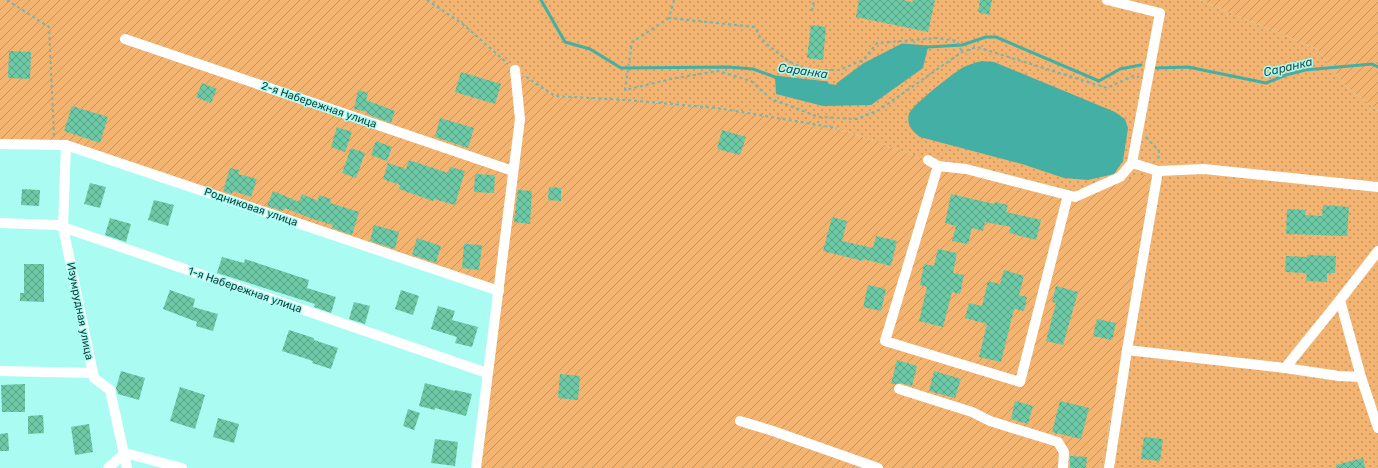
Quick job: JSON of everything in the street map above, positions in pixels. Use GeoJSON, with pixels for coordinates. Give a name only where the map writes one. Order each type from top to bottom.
{"type":"FeatureCollection","features":[{"type":"Feature","properties":{"kind":"street"},"geometry":{"type":"LineString","coordinates":[[928,160],[938,166],[966,170],[1072,196],[1120,177],[1132,163],[1160,13],[1107,0]]}},
{"type":"Feature","properties":{"kind":"street","name":"2-я Набережная улица"},"geometry":{"type":"LineString","coordinates":[[125,38],[513,171]]}},
{"type":"Feature","properties":{"kind":"street"},"geometry":{"type":"LineString","coordinates":[[476,468],[520,119],[515,70]]}},
{"type":"Feature","properties":{"kind":"street","name":"Родниковая улица"},"geometry":{"type":"LineString","coordinates":[[0,144],[66,145],[499,291]]}},
{"type":"Feature","properties":{"kind":"street","name":"Изумрудная улица"},"geometry":{"type":"LineString","coordinates":[[66,145],[63,227],[94,378],[110,390],[125,453],[127,468]]}},
{"type":"Feature","properties":{"kind":"street"},"geometry":{"type":"LineString","coordinates":[[1132,163],[1158,171],[1204,169],[1378,187]]}},
{"type":"Feature","properties":{"kind":"street"},"geometry":{"type":"LineString","coordinates":[[938,166],[885,341],[1020,382],[1072,196]]}},
{"type":"Feature","properties":{"kind":"street"},"geometry":{"type":"LineString","coordinates":[[1109,468],[1127,350],[1158,171]]}},
{"type":"Feature","properties":{"kind":"street","name":"1-я Набережная улица"},"geometry":{"type":"LineString","coordinates":[[0,223],[57,225],[487,373]]}},
{"type":"Feature","properties":{"kind":"street"},"geometry":{"type":"LineString","coordinates":[[1285,368],[1378,250]]}},
{"type":"Feature","properties":{"kind":"street"},"geometry":{"type":"LineString","coordinates":[[1340,300],[1361,377],[1378,428]]}},
{"type":"Feature","properties":{"kind":"street"},"geometry":{"type":"LineString","coordinates":[[1127,350],[1285,368],[1339,376],[1361,377]]}},
{"type":"Feature","properties":{"kind":"street"},"geometry":{"type":"LineString","coordinates":[[0,371],[93,373]]}},
{"type":"Feature","properties":{"kind":"street"},"geometry":{"type":"LineString","coordinates":[[899,389],[972,412],[990,420],[1058,442],[1064,452],[1063,468]]}},
{"type":"Feature","properties":{"kind":"street"},"geometry":{"type":"LineString","coordinates":[[740,421],[878,468]]}},
{"type":"Feature","properties":{"kind":"street"},"geometry":{"type":"LineString","coordinates":[[108,468],[125,453],[182,468]]}},
{"type":"Feature","properties":{"kind":"path"},"geometry":{"type":"LineString","coordinates":[[7,0],[49,27],[55,145]]}},
{"type":"Feature","properties":{"kind":"path"},"geometry":{"type":"LineString","coordinates":[[427,0],[462,24],[515,70],[555,96],[627,100],[717,108],[837,128]]}},
{"type":"Feature","properties":{"kind":"path"},"geometry":{"type":"LineString","coordinates":[[669,18],[674,0]]}},
{"type":"Feature","properties":{"kind":"path"},"geometry":{"type":"LineString","coordinates":[[812,11],[814,0]]}},
{"type":"Feature","properties":{"kind":"path"},"geometry":{"type":"LineString","coordinates":[[962,52],[957,41],[937,38],[877,43],[863,60],[839,70],[808,70],[788,61],[768,46],[760,37],[755,27],[669,18],[632,42],[625,90],[671,79],[718,71],[751,81],[771,99],[819,117],[857,119],[879,110],[962,52],[977,47],[1107,88],[1133,76],[1148,77]]}},
{"type":"Feature","properties":{"kind":"path"},"geometry":{"type":"LineString","coordinates":[[1146,136],[1159,151],[1158,171]]}},
{"type":"Feature","properties":{"kind":"shaded area"},"geometry":{"type":"Polygon","coordinates":[[[0,0],[427,0],[463,24],[515,70],[555,96],[627,100],[717,108],[837,128],[928,160],[1075,197],[1158,171],[1136,300],[1100,468],[476,468],[498,291],[66,145],[0,144],[0,0]]]}},
{"type":"Feature","properties":{"kind":"shaded area"},"geometry":{"type":"Polygon","coordinates":[[[427,0],[1200,0],[1317,49],[1346,86],[1378,111],[1378,468],[1100,468],[1136,300],[1075,197],[927,160],[837,128],[717,108],[627,100],[555,96],[515,70],[463,24],[427,0]]]}},
{"type":"Feature","properties":{"kind":"shaded area"},"geometry":{"type":"Polygon","coordinates":[[[1200,0],[1378,0],[1378,111],[1346,86],[1317,49],[1200,0]]]}},
{"type":"Feature","properties":{"kind":"shaded area"},"geometry":{"type":"Polygon","coordinates":[[[902,45],[928,47],[923,68],[871,105],[823,106],[776,94],[775,77],[837,85],[865,64],[902,45]]]}},
{"type":"Feature","properties":{"kind":"shaded area"},"geometry":{"type":"Polygon","coordinates":[[[982,61],[994,62],[1115,112],[1125,119],[1128,128],[1123,161],[1114,174],[1088,180],[1064,178],[1022,164],[920,137],[915,133],[908,122],[911,110],[931,91],[959,70],[967,65],[982,61]]]}},
{"type":"Feature","properties":{"kind":"building"},"geometry":{"type":"Polygon","coordinates":[[[859,0],[903,0],[912,2],[913,0],[935,0],[928,32],[856,17],[859,0]]]}},
{"type":"Feature","properties":{"kind":"building"},"geometry":{"type":"Polygon","coordinates":[[[980,0],[992,0],[989,15],[978,12],[980,0]]]}},
{"type":"Feature","properties":{"kind":"building"},"geometry":{"type":"Polygon","coordinates":[[[811,25],[826,27],[823,60],[807,58],[811,25]]]}},
{"type":"Feature","properties":{"kind":"building"},"geometry":{"type":"Polygon","coordinates":[[[9,51],[31,52],[30,79],[8,78],[9,51]]]}},
{"type":"Feature","properties":{"kind":"building"},"geometry":{"type":"Polygon","coordinates":[[[461,72],[501,84],[495,104],[455,92],[461,72]]]}},
{"type":"Feature","properties":{"kind":"building"},"geometry":{"type":"Polygon","coordinates":[[[202,83],[217,89],[211,103],[196,97],[202,83]]]}},
{"type":"Feature","properties":{"kind":"building"},"geometry":{"type":"Polygon","coordinates":[[[358,90],[368,93],[366,100],[395,111],[391,123],[367,114],[368,112],[354,109],[358,90]]]}},
{"type":"Feature","properties":{"kind":"building"},"geometry":{"type":"Polygon","coordinates":[[[72,106],[108,117],[100,143],[64,131],[72,106]]]}},
{"type":"Feature","properties":{"kind":"building"},"geometry":{"type":"Polygon","coordinates":[[[440,118],[474,128],[468,148],[435,137],[440,118]]]}},
{"type":"Feature","properties":{"kind":"building"},"geometry":{"type":"Polygon","coordinates":[[[337,127],[352,132],[345,152],[331,147],[337,127]]]}},
{"type":"Feature","properties":{"kind":"building"},"geometry":{"type":"Polygon","coordinates":[[[722,130],[746,137],[740,155],[717,149],[722,130]]]}},
{"type":"Feature","properties":{"kind":"building"},"geometry":{"type":"Polygon","coordinates":[[[376,141],[392,147],[387,161],[371,155],[376,141]]]}},
{"type":"Feature","properties":{"kind":"building"},"geometry":{"type":"Polygon","coordinates":[[[351,148],[365,153],[356,178],[342,173],[351,148]]]}},
{"type":"Feature","properties":{"kind":"building"},"geometry":{"type":"Polygon","coordinates":[[[409,160],[448,173],[450,167],[465,171],[455,205],[434,199],[433,201],[399,189],[400,185],[383,179],[388,163],[406,169],[409,160]]]}},
{"type":"Feature","properties":{"kind":"building"},"geometry":{"type":"Polygon","coordinates":[[[230,168],[239,170],[238,174],[257,179],[251,197],[233,191],[232,194],[223,191],[230,168]]]}},
{"type":"Feature","properties":{"kind":"building"},"geometry":{"type":"Polygon","coordinates":[[[475,174],[495,175],[494,193],[474,192],[475,174]]]}},
{"type":"Feature","properties":{"kind":"building"},"geometry":{"type":"Polygon","coordinates":[[[90,183],[106,187],[100,208],[84,204],[90,183]]]}},
{"type":"Feature","properties":{"kind":"building"},"geometry":{"type":"Polygon","coordinates":[[[549,187],[561,188],[561,201],[548,200],[549,187]]]}},
{"type":"Feature","properties":{"kind":"building"},"geometry":{"type":"Polygon","coordinates":[[[22,189],[40,190],[39,206],[21,205],[22,189]]]}},
{"type":"Feature","properties":{"kind":"building"},"geometry":{"type":"Polygon","coordinates":[[[518,190],[532,191],[530,224],[514,222],[518,190]]]}},
{"type":"Feature","properties":{"kind":"building"},"geometry":{"type":"Polygon","coordinates":[[[273,191],[299,202],[302,194],[318,201],[319,195],[331,199],[330,203],[359,212],[352,235],[332,228],[333,225],[285,208],[283,211],[267,206],[273,191]]]}},
{"type":"Feature","properties":{"kind":"building"},"geometry":{"type":"Polygon","coordinates":[[[951,194],[994,204],[995,202],[1008,205],[1006,212],[1041,220],[1036,240],[1009,233],[1011,227],[985,222],[983,231],[972,228],[968,244],[952,241],[956,226],[945,223],[951,194]]]}},
{"type":"Feature","properties":{"kind":"building"},"geometry":{"type":"Polygon","coordinates":[[[154,200],[174,205],[168,226],[148,220],[154,200]]]}},
{"type":"Feature","properties":{"kind":"building"},"geometry":{"type":"Polygon","coordinates":[[[1323,205],[1349,207],[1347,236],[1286,234],[1287,209],[1306,210],[1305,215],[1322,216],[1323,205]]]}},
{"type":"Feature","properties":{"kind":"building"},"geometry":{"type":"Polygon","coordinates":[[[832,217],[847,221],[842,241],[873,248],[876,236],[897,241],[891,266],[823,251],[832,217]]]}},
{"type":"Feature","properties":{"kind":"building"},"geometry":{"type":"Polygon","coordinates":[[[110,218],[131,224],[126,242],[105,235],[110,218]]]}},
{"type":"Feature","properties":{"kind":"building"},"geometry":{"type":"Polygon","coordinates":[[[374,225],[399,232],[395,249],[370,241],[374,225]]]}},
{"type":"Feature","properties":{"kind":"building"},"geometry":{"type":"Polygon","coordinates":[[[417,238],[441,246],[436,263],[412,255],[417,238]]]}},
{"type":"Feature","properties":{"kind":"building"},"geometry":{"type":"Polygon","coordinates":[[[464,244],[482,245],[479,270],[462,268],[464,244]]]}},
{"type":"Feature","properties":{"kind":"building"},"geometry":{"type":"Polygon","coordinates":[[[938,249],[957,253],[953,273],[964,275],[960,294],[952,292],[943,327],[919,321],[927,287],[920,285],[924,264],[934,266],[938,249]]]}},
{"type":"Feature","properties":{"kind":"building"},"geometry":{"type":"Polygon","coordinates":[[[1307,255],[1336,256],[1335,273],[1327,273],[1327,282],[1306,281],[1307,273],[1285,272],[1286,256],[1307,257],[1307,255]]]}},
{"type":"Feature","properties":{"kind":"building"},"geometry":{"type":"Polygon","coordinates":[[[222,257],[244,263],[245,259],[309,280],[307,288],[336,297],[331,313],[314,307],[315,304],[217,273],[222,257]]]}},
{"type":"Feature","properties":{"kind":"building"},"geometry":{"type":"Polygon","coordinates":[[[24,264],[44,264],[44,302],[20,301],[20,293],[24,293],[24,264]]]}},
{"type":"Feature","properties":{"kind":"building"},"geometry":{"type":"Polygon","coordinates":[[[1004,270],[1024,276],[1019,295],[1027,297],[1024,311],[1014,309],[1001,362],[979,357],[987,324],[965,318],[969,303],[982,306],[988,281],[1000,284],[1004,270]]]}},
{"type":"Feature","properties":{"kind":"building"},"geometry":{"type":"Polygon","coordinates":[[[868,285],[886,289],[881,311],[863,307],[868,285]]]}},
{"type":"Feature","properties":{"kind":"building"},"geometry":{"type":"Polygon","coordinates":[[[1056,286],[1078,292],[1063,345],[1046,341],[1056,303],[1052,302],[1056,286]]]}},
{"type":"Feature","properties":{"kind":"building"},"geometry":{"type":"Polygon","coordinates":[[[170,290],[195,299],[193,307],[218,314],[213,331],[196,326],[197,322],[163,309],[170,290]]]}},
{"type":"Feature","properties":{"kind":"building"},"geometry":{"type":"Polygon","coordinates":[[[401,290],[419,296],[413,315],[395,309],[401,290]]]}},
{"type":"Feature","properties":{"kind":"building"},"geometry":{"type":"Polygon","coordinates":[[[354,302],[370,306],[365,324],[349,319],[354,302]]]}},
{"type":"Feature","properties":{"kind":"building"},"geometry":{"type":"Polygon","coordinates":[[[438,306],[455,311],[452,320],[478,327],[472,347],[455,343],[457,337],[431,329],[438,306]]]}},
{"type":"Feature","properties":{"kind":"building"},"geometry":{"type":"Polygon","coordinates":[[[1097,319],[1116,323],[1112,340],[1093,336],[1097,319]]]}},
{"type":"Feature","properties":{"kind":"building"},"geometry":{"type":"Polygon","coordinates":[[[289,330],[338,348],[331,369],[312,363],[313,361],[282,351],[289,330]]]}},
{"type":"Feature","properties":{"kind":"building"},"geometry":{"type":"Polygon","coordinates":[[[897,360],[917,366],[912,386],[901,383],[891,384],[897,360]]]}},
{"type":"Feature","properties":{"kind":"building"},"geometry":{"type":"Polygon","coordinates":[[[121,371],[145,378],[139,400],[118,394],[116,388],[121,371]]]}},
{"type":"Feature","properties":{"kind":"building"},"geometry":{"type":"Polygon","coordinates":[[[934,371],[961,379],[955,398],[929,391],[934,371]]]}},
{"type":"Feature","properties":{"kind":"building"},"geometry":{"type":"Polygon","coordinates":[[[560,374],[580,376],[578,400],[558,398],[560,374]]]}},
{"type":"Feature","properties":{"kind":"building"},"geometry":{"type":"Polygon","coordinates":[[[425,383],[472,394],[466,416],[435,408],[435,410],[419,406],[425,383]]]}},
{"type":"Feature","properties":{"kind":"building"},"geometry":{"type":"Polygon","coordinates":[[[25,384],[25,412],[2,412],[1,385],[25,384]]]}},
{"type":"Feature","properties":{"kind":"building"},"geometry":{"type":"Polygon","coordinates":[[[180,387],[205,395],[195,429],[170,421],[180,387]]]}},
{"type":"Feature","properties":{"kind":"building"},"geometry":{"type":"Polygon","coordinates":[[[1015,401],[1033,406],[1028,424],[1011,419],[1015,401]]]}},
{"type":"Feature","properties":{"kind":"building"},"geometry":{"type":"Polygon","coordinates":[[[1060,401],[1089,408],[1081,439],[1052,432],[1060,401]]]}},
{"type":"Feature","properties":{"kind":"building"},"geometry":{"type":"Polygon","coordinates":[[[408,409],[420,413],[414,430],[403,426],[408,409]]]}},
{"type":"Feature","properties":{"kind":"building"},"geometry":{"type":"Polygon","coordinates":[[[43,415],[44,433],[28,434],[28,416],[43,415]]]}},
{"type":"Feature","properties":{"kind":"building"},"geometry":{"type":"Polygon","coordinates":[[[218,418],[239,424],[234,443],[213,437],[218,418]]]}},
{"type":"Feature","properties":{"kind":"building"},"geometry":{"type":"Polygon","coordinates":[[[89,424],[93,452],[75,455],[71,427],[89,424]]]}},
{"type":"Feature","properties":{"kind":"building"},"geometry":{"type":"Polygon","coordinates":[[[8,433],[9,451],[0,451],[0,434],[8,433]]]}},
{"type":"Feature","properties":{"kind":"building"},"geometry":{"type":"Polygon","coordinates":[[[1144,437],[1163,439],[1160,461],[1141,459],[1144,437]]]}},
{"type":"Feature","properties":{"kind":"building"},"geometry":{"type":"Polygon","coordinates":[[[435,439],[458,442],[455,466],[431,463],[435,439]]]}},
{"type":"Feature","properties":{"kind":"building"},"geometry":{"type":"Polygon","coordinates":[[[1070,456],[1087,457],[1086,468],[1070,468],[1070,456]]]}},
{"type":"Feature","properties":{"kind":"building"},"geometry":{"type":"Polygon","coordinates":[[[1363,458],[1365,468],[1336,468],[1336,465],[1363,458]]]}},
{"type":"Feature","properties":{"kind":"waterway","name":"Саранка"},"geometry":{"type":"LineString","coordinates":[[541,0],[565,42],[590,49],[621,68],[728,67],[753,69],[775,77],[827,83]]}},
{"type":"Feature","properties":{"kind":"waterway","name":"Саранка"},"geometry":{"type":"LineString","coordinates":[[838,84],[865,64],[902,45],[928,47],[962,45],[986,37],[996,37],[1099,81],[1120,69],[1141,65]]}},
{"type":"Feature","properties":{"kind":"waterway","name":"Саранка"},"geometry":{"type":"LineString","coordinates":[[1156,68],[1188,67],[1266,83],[1286,75],[1305,70],[1372,64],[1378,67]]}}]}
